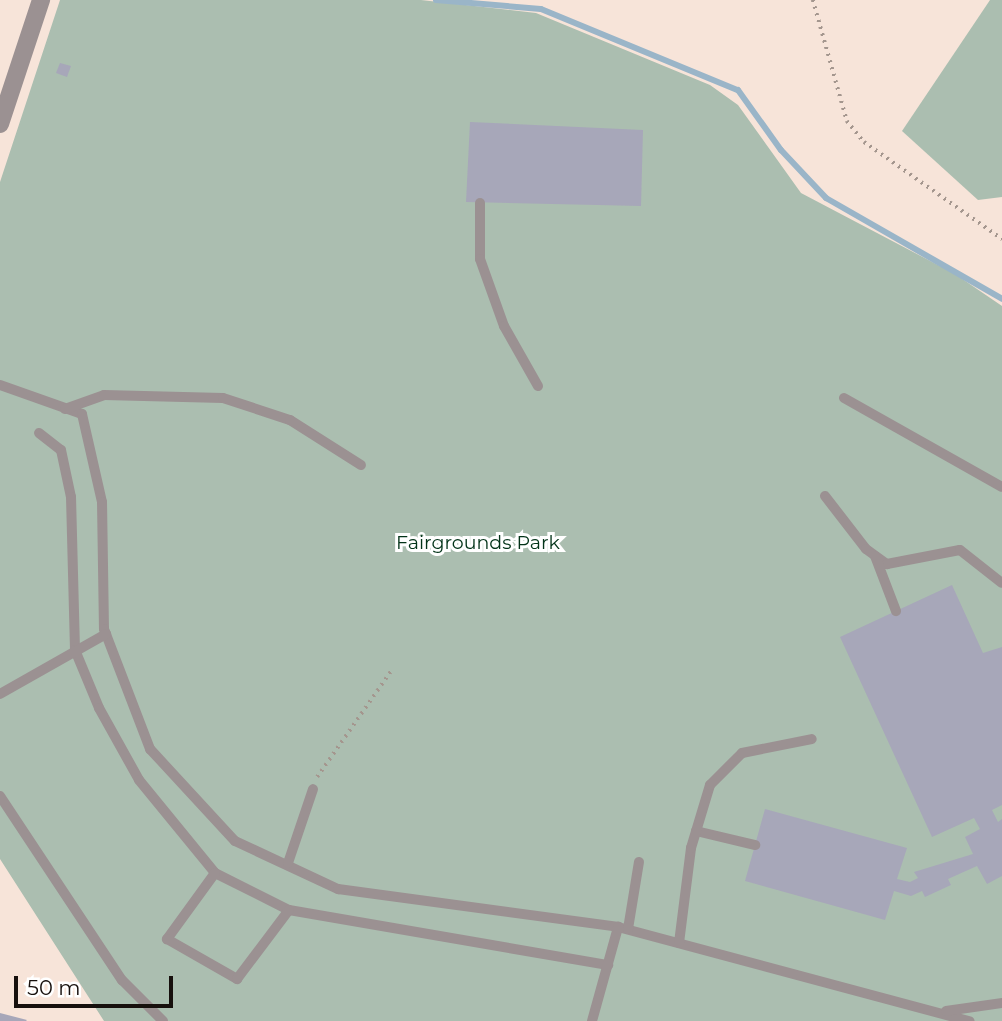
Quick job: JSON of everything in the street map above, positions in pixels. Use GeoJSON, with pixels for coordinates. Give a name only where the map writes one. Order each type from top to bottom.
{"type":"FeatureCollection","features":[{"type":"Feature","properties":{"kind":"street"},"geometry":{"type":"LineString","coordinates":[[0,124],[41,0]]}},
{"type":"Feature","properties":{"kind":"lane"},"geometry":{"type":"LineString","coordinates":[[480,203],[480,258],[504,326],[538,386]]}},
{"type":"Feature","properties":{"kind":"lane"},"geometry":{"type":"LineString","coordinates":[[0,385],[82,414],[102,502],[106,635],[150,749],[235,841],[288,863],[338,889],[386,899],[623,928],[970,1021]]}},
{"type":"Feature","properties":{"kind":"lane"},"geometry":{"type":"LineString","coordinates":[[65,408],[104,396],[223,398],[289,420],[361,465]]}},
{"type":"Feature","properties":{"kind":"lane"},"geometry":{"type":"LineString","coordinates":[[844,398],[1002,487]]}},
{"type":"Feature","properties":{"kind":"lane"},"geometry":{"type":"LineString","coordinates":[[38,433],[61,450],[71,498],[75,650],[99,708],[139,780],[215,873],[289,910],[608,965]]}},
{"type":"Feature","properties":{"kind":"lane"},"geometry":{"type":"LineString","coordinates":[[825,496],[875,556],[887,564],[916,562],[960,550],[1002,583]]}},
{"type":"Feature","properties":{"kind":"lane"},"geometry":{"type":"LineString","coordinates":[[875,556],[896,611]]}},
{"type":"Feature","properties":{"kind":"lane"},"geometry":{"type":"LineString","coordinates":[[0,694],[106,635]]}},
{"type":"Feature","properties":{"kind":"lane"},"geometry":{"type":"LineString","coordinates":[[679,943],[696,831],[710,785],[742,753],[812,739]]}},
{"type":"Feature","properties":{"kind":"lane"},"geometry":{"type":"LineString","coordinates":[[288,863],[306,823],[313,789]]}},
{"type":"Feature","properties":{"kind":"lane"},"geometry":{"type":"LineString","coordinates":[[0,796],[122,980],[163,1021]]}},
{"type":"Feature","properties":{"kind":"lane"},"geometry":{"type":"LineString","coordinates":[[696,831],[755,845]]}},
{"type":"Feature","properties":{"kind":"lane"},"geometry":{"type":"LineString","coordinates":[[592,1021],[608,965],[623,928],[639,862]]}},
{"type":"Feature","properties":{"kind":"lane"},"geometry":{"type":"LineString","coordinates":[[215,873],[167,939],[237,979],[289,910]]}},
{"type":"Feature","properties":{"kind":"lane"},"geometry":{"type":"LineString","coordinates":[[942,1012],[1002,1003]]}},
{"type":"Feature","properties":{"kind":"path"},"geometry":{"type":"LineString","coordinates":[[813,0],[847,121],[864,142],[1002,239]]}},
{"type":"Feature","properties":{"kind":"path"},"geometry":{"type":"LineString","coordinates":[[313,789],[320,765],[391,671]]}},
{"type":"Feature","properties":{"kind":"green space","name":"Fairgrounds Park"},"geometry":{"type":"Polygon","coordinates":[[[60,0],[421,0],[536,13],[710,85],[738,105],[801,193],[955,274],[1002,306],[1002,1021],[104,1021],[0,859],[0,182],[60,0]]]}},
{"type":"Feature","properties":{"kind":"green space"},"geometry":{"type":"Polygon","coordinates":[[[990,0],[1002,0],[1002,197],[978,200],[902,131],[990,0]]]}},
{"type":"Feature","properties":{"kind":"building"},"geometry":{"type":"Polygon","coordinates":[[[60,63],[71,66],[67,77],[56,73],[60,63]]]}},
{"type":"Feature","properties":{"kind":"building"},"geometry":{"type":"Polygon","coordinates":[[[470,122],[643,130],[641,206],[466,202],[470,122]]]}},
{"type":"Feature","properties":{"kind":"building"},"geometry":{"type":"Polygon","coordinates":[[[952,585],[983,653],[1002,647],[1002,805],[992,810],[998,822],[1002,819],[1002,876],[987,884],[977,866],[948,879],[951,885],[925,897],[922,891],[911,896],[894,891],[885,920],[745,881],[765,809],[907,848],[897,879],[910,882],[918,878],[914,872],[973,854],[965,837],[980,829],[974,818],[932,837],[840,637],[952,585]]]}},
{"type":"Feature","properties":{"kind":"building"},"geometry":{"type":"Polygon","coordinates":[[[0,1013],[27,1020],[0,1021],[0,1013]]]}},
{"type":"Feature","properties":{"kind":"waterway"},"geometry":{"type":"LineString","coordinates":[[436,0],[541,9],[738,90],[781,150],[826,198],[1002,299]]}}]}
